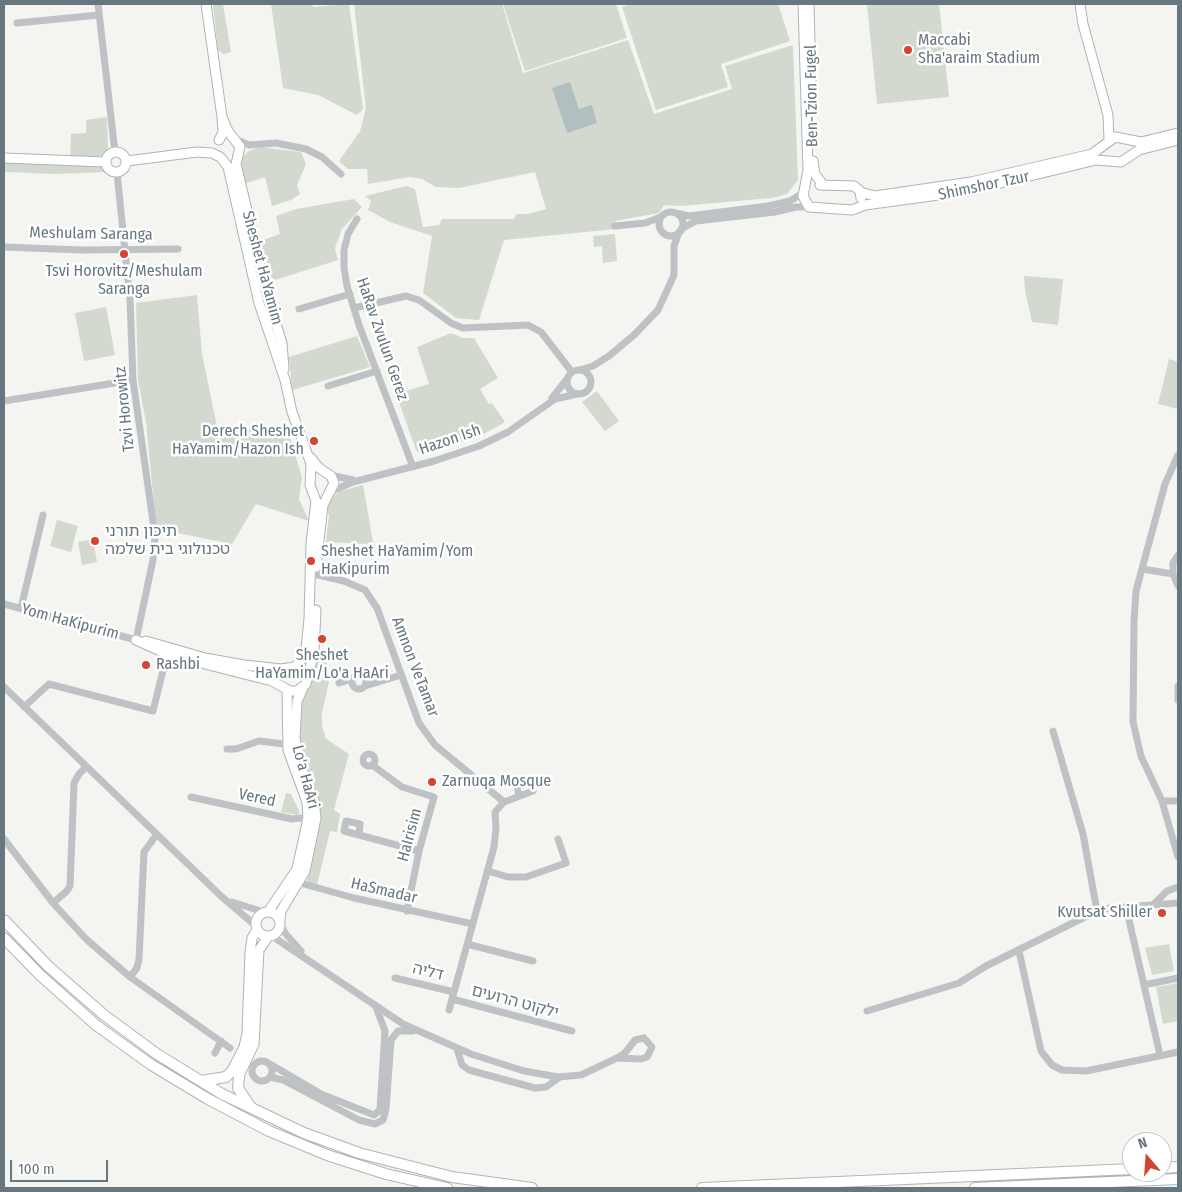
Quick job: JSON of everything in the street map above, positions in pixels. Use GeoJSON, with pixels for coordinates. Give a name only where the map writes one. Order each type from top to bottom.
{"type":"FeatureCollection","features":[{"type":"Feature","properties":{"kind":"main road"},"geometry":{"type":"LineString","coordinates":[[4,920],[48,966],[104,1015],[157,1054],[252,1109],[331,1144],[389,1162],[452,1177],[532,1188]]}},
{"type":"Feature","properties":{"kind":"main road"},"geometry":{"type":"LineString","coordinates":[[4,938],[40,975],[96,1025],[150,1064],[208,1099],[270,1131],[327,1155],[386,1174],[447,1188]]}},
{"type":"Feature","properties":{"kind":"main road"},"geometry":{"type":"LineString","coordinates":[[201,1081],[235,1074],[240,1093],[252,1109]]}},
{"type":"Feature","properties":{"kind":"main road"},"geometry":{"type":"LineString","coordinates":[[702,1188],[1122,1169]]}},
{"type":"Feature","properties":{"kind":"main road"},"geometry":{"type":"LineString","coordinates":[[975,1188],[1178,1179]]}},
{"type":"Feature","properties":{"kind":"street"},"geometry":{"type":"LineString","coordinates":[[98,4],[115,152]]}},
{"type":"Feature","properties":{"kind":"street"},"geometry":{"type":"LineString","coordinates":[[206,4],[222,117],[223,133],[216,150],[221,158]]}},
{"type":"Feature","properties":{"kind":"street","name":"Ben-Tzion Fugel"},"geometry":{"type":"LineString","coordinates":[[803,4],[808,170],[804,190]]}},
{"type":"Feature","properties":{"kind":"street","name":"Ben-Tzion Fugel"},"geometry":{"type":"LineString","coordinates":[[809,4],[813,167],[817,178],[824,185]]}},
{"type":"Feature","properties":{"kind":"street"},"geometry":{"type":"LineString","coordinates":[[1080,4],[1083,24],[1108,115],[1106,152],[1111,160],[1121,162],[1138,150],[1178,140]]}},
{"type":"Feature","properties":{"kind":"street"},"geometry":{"type":"LineString","coordinates":[[18,23],[99,15]]}},
{"type":"Feature","properties":{"kind":"street"},"geometry":{"type":"LineString","coordinates":[[1108,115],[1131,150],[1128,157]]}},
{"type":"Feature","properties":{"kind":"street"},"geometry":{"type":"LineString","coordinates":[[222,117],[227,129],[240,147],[238,155]]}},
{"type":"Feature","properties":{"kind":"street"},"geometry":{"type":"LineString","coordinates":[[1108,141],[1115,137],[1141,142],[1178,133]]}},
{"type":"Feature","properties":{"kind":"street"},"geometry":{"type":"LineString","coordinates":[[187,153],[218,142],[226,137],[235,139],[243,144],[276,143],[306,149],[322,157],[341,174]]}},
{"type":"Feature","properties":{"kind":"street","name":"Shimshor Tzur"},"geometry":{"type":"LineString","coordinates":[[804,190],[813,184],[852,185],[860,192],[875,196],[971,182],[1086,156],[1096,152],[1108,141]]}},
{"type":"Feature","properties":{"kind":"street"},"geometry":{"type":"LineString","coordinates":[[127,161],[206,152],[230,160],[254,145]]}},
{"type":"Feature","properties":{"kind":"street"},"geometry":{"type":"LineString","coordinates":[[115,152],[124,155],[127,161],[123,170],[117,173],[110,171],[106,162],[108,156],[115,152]]}},
{"type":"Feature","properties":{"kind":"street","name":"Sheshet HaYamim"},"geometry":{"type":"LineString","coordinates":[[238,155],[236,164],[269,302],[282,343],[285,380]]}},
{"type":"Feature","properties":{"kind":"street"},"geometry":{"type":"LineString","coordinates":[[4,158],[106,162]]}},
{"type":"Feature","properties":{"kind":"street","name":"Sheshet HaYamim"},"geometry":{"type":"LineString","coordinates":[[221,158],[228,167],[259,304],[285,380],[292,412],[309,455],[311,467],[310,480]]}},
{"type":"Feature","properties":{"kind":"street","name":"Shimshor Tzur"},"geometry":{"type":"LineString","coordinates":[[809,207],[856,208],[968,191],[1096,160],[1111,160]]}},
{"type":"Feature","properties":{"kind":"street","name":"Tzvi Horowitz"},"geometry":{"type":"LineString","coordinates":[[117,173],[134,361],[133,380],[155,536],[153,560],[136,640]]}},
{"type":"Feature","properties":{"kind":"street"},"geometry":{"type":"LineString","coordinates":[[804,190],[804,202],[809,207]]}},
{"type":"Feature","properties":{"kind":"street"},"geometry":{"type":"LineString","coordinates":[[615,226],[645,224],[669,212],[689,216],[768,206],[790,201],[804,190]]}},
{"type":"Feature","properties":{"kind":"street"},"geometry":{"type":"LineString","coordinates":[[856,208],[861,201],[860,192]]}},
{"type":"Feature","properties":{"kind":"street"},"geometry":{"type":"LineString","coordinates":[[645,224],[671,236],[696,222],[775,212],[796,207],[809,207]]}},
{"type":"Feature","properties":{"kind":"street"},"geometry":{"type":"LineString","coordinates":[[354,308],[406,296],[418,300],[451,323],[463,328],[528,325],[541,332],[570,376],[569,389],[577,394],[586,392],[596,369],[643,327],[663,303],[674,275],[675,242],[682,220],[676,213]]}},
{"type":"Feature","properties":{"kind":"street"},"geometry":{"type":"LineString","coordinates":[[663,215],[659,222],[662,232],[674,253]]}},
{"type":"Feature","properties":{"kind":"street","name":"HaRav Zvulun Gerez"},"geometry":{"type":"LineString","coordinates":[[357,220],[348,234],[344,256],[350,294],[413,467]]}},
{"type":"Feature","properties":{"kind":"street","name":"Meshulam Saranga"},"geometry":{"type":"LineString","coordinates":[[4,247],[178,249]]}},
{"type":"Feature","properties":{"kind":"street"},"geometry":{"type":"LineString","coordinates":[[299,309],[350,294]]}},
{"type":"Feature","properties":{"kind":"street"},"geometry":{"type":"LineString","coordinates":[[570,376],[606,359]]}},
{"type":"Feature","properties":{"kind":"street"},"geometry":{"type":"LineString","coordinates":[[580,370],[587,374],[591,382]]}},
{"type":"Feature","properties":{"kind":"street"},"geometry":{"type":"LineString","coordinates":[[328,386],[377,371]]}},
{"type":"Feature","properties":{"kind":"street","name":"Hazon Ish"},"geometry":{"type":"LineString","coordinates":[[539,410],[558,392],[570,376]]}},
{"type":"Feature","properties":{"kind":"street"},"geometry":{"type":"LineString","coordinates":[[4,401],[133,380]]}},
{"type":"Feature","properties":{"kind":"street","name":"Hazon Ish"},"geometry":{"type":"LineString","coordinates":[[329,492],[364,479],[459,453],[495,439],[558,398],[577,394]]}},
{"type":"Feature","properties":{"kind":"street","name":"Sheshet HaYamim"},"geometry":{"type":"LineString","coordinates":[[309,455],[317,466],[328,473]]}},
{"type":"Feature","properties":{"kind":"street"},"geometry":{"type":"LineString","coordinates":[[1178,455],[1165,484],[1142,569],[1134,608],[1133,722],[1141,756],[1162,801],[1178,857]]}},
{"type":"Feature","properties":{"kind":"street"},"geometry":{"type":"LineString","coordinates":[[328,473],[316,473],[310,480],[316,503],[313,573],[306,649],[302,659],[281,679],[285,688],[294,692],[305,684],[314,652],[313,573],[323,506],[334,483],[328,473]]}},
{"type":"Feature","properties":{"kind":"street","name":"Hazon Ish"},"geometry":{"type":"LineString","coordinates":[[328,473],[346,480],[364,479]]}},
{"type":"Feature","properties":{"kind":"street"},"geometry":{"type":"LineString","coordinates":[[313,492],[320,495],[329,492]]}},
{"type":"Feature","properties":{"kind":"street"},"geometry":{"type":"LineString","coordinates":[[21,608],[42,516]]}},
{"type":"Feature","properties":{"kind":"street"},"geometry":{"type":"LineString","coordinates":[[1178,555],[1173,563],[1173,574],[1178,586]]}},
{"type":"Feature","properties":{"kind":"street"},"geometry":{"type":"LineString","coordinates":[[1142,569],[1173,574]]}},
{"type":"Feature","properties":{"kind":"street","name":"Amnon VeTamar"},"geometry":{"type":"LineString","coordinates":[[313,573],[344,581],[365,590],[377,608],[419,723],[435,744],[504,802]]}},
{"type":"Feature","properties":{"kind":"street","name":"Yom HaKipurim"},"geometry":{"type":"LineString","coordinates":[[4,604],[222,661],[269,668],[291,668]]}},
{"type":"Feature","properties":{"kind":"street","name":"Yom HaKipurim"},"geometry":{"type":"LineString","coordinates":[[136,640],[167,654],[272,681],[285,688]]}},
{"type":"Feature","properties":{"kind":"street"},"geometry":{"type":"LineString","coordinates":[[24,707],[49,684],[153,711],[167,654]]}},
{"type":"Feature","properties":{"kind":"street"},"geometry":{"type":"LineString","coordinates":[[291,668],[305,673],[305,684]]}},
{"type":"Feature","properties":{"kind":"street"},"geometry":{"type":"LineString","coordinates":[[339,683],[352,679],[352,685],[355,689],[361,690],[365,686],[402,675]]}},
{"type":"Feature","properties":{"kind":"street","name":"Lo'a HaAri"},"geometry":{"type":"LineString","coordinates":[[292,745],[297,701],[305,684]]}},
{"type":"Feature","properties":{"kind":"street"},"geometry":{"type":"LineString","coordinates":[[1178,686],[1178,700]]}},
{"type":"Feature","properties":{"kind":"street"},"geometry":{"type":"LineString","coordinates":[[4,687],[261,934],[270,936],[306,957],[376,1007],[415,1030],[457,1049],[508,1067],[560,1076],[581,1075],[617,1058],[625,1053],[636,1039],[644,1038],[651,1045],[651,1052],[646,1058],[617,1058]]}},
{"type":"Feature","properties":{"kind":"street","name":"Lo'a HaAri"},"geometry":{"type":"LineString","coordinates":[[280,922],[281,911],[294,882],[310,855],[314,800],[292,745],[285,688]]}},
{"type":"Feature","properties":{"kind":"street"},"geometry":{"type":"LineString","coordinates":[[1053,731],[1084,834],[1097,911]]}},
{"type":"Feature","properties":{"kind":"street"},"geometry":{"type":"LineString","coordinates":[[227,749],[236,749],[259,741],[292,745]]}},
{"type":"Feature","properties":{"kind":"street","name":"HaIrisim"},"geometry":{"type":"LineString","coordinates":[[372,765],[402,787],[434,797],[419,851],[407,910]]}},
{"type":"Feature","properties":{"kind":"street"},"geometry":{"type":"LineString","coordinates":[[53,904],[70,886],[74,783],[86,767]]}},
{"type":"Feature","properties":{"kind":"street"},"geometry":{"type":"LineString","coordinates":[[515,779],[519,795]]}},
{"type":"Feature","properties":{"kind":"street"},"geometry":{"type":"LineString","coordinates":[[449,1010],[496,838],[495,812],[504,802],[533,791]]}},
{"type":"Feature","properties":{"kind":"street","name":"Vered"},"geometry":{"type":"LineString","coordinates":[[192,797],[292,819],[312,816]]}},
{"type":"Feature","properties":{"kind":"street"},"geometry":{"type":"LineString","coordinates":[[1162,801],[1178,800]]}},
{"type":"Feature","properties":{"kind":"street"},"geometry":{"type":"LineString","coordinates":[[130,977],[137,968],[139,959],[144,852],[157,834]]}},
{"type":"Feature","properties":{"kind":"street"},"geometry":{"type":"LineString","coordinates":[[359,835],[419,851]]}},
{"type":"Feature","properties":{"kind":"street"},"geometry":{"type":"LineString","coordinates":[[4,839],[53,904],[86,939],[130,977],[230,1048]]}},
{"type":"Feature","properties":{"kind":"street"},"geometry":{"type":"LineString","coordinates":[[488,871],[508,876],[526,877],[566,863],[558,839]]}},
{"type":"Feature","properties":{"kind":"street","name":"Lo'a HaAri"},"geometry":{"type":"LineString","coordinates":[[266,912],[294,882]]}},
{"type":"Feature","properties":{"kind":"street","name":"HaSmadar"},"geometry":{"type":"LineString","coordinates":[[294,882],[473,924]]}},
{"type":"Feature","properties":{"kind":"street"},"geometry":{"type":"LineString","coordinates":[[1152,905],[1167,891],[1178,886]]}},
{"type":"Feature","properties":{"kind":"street"},"geometry":{"type":"LineString","coordinates":[[222,897],[244,907],[275,914],[306,957]]}},
{"type":"Feature","properties":{"kind":"street"},"geometry":{"type":"LineString","coordinates":[[867,1011],[959,983],[986,966],[1097,911],[1178,902]]}},
{"type":"Feature","properties":{"kind":"street"},"geometry":{"type":"LineString","coordinates":[[1126,907],[1160,1055]]}},
{"type":"Feature","properties":{"kind":"street"},"geometry":{"type":"LineString","coordinates":[[235,1074],[247,1033],[251,947],[258,917],[266,912]]}},
{"type":"Feature","properties":{"kind":"street"},"geometry":{"type":"LineString","coordinates":[[235,1074],[254,1044],[259,950],[270,936],[278,931],[280,922]]}},
{"type":"Feature","properties":{"kind":"street"},"geometry":{"type":"LineString","coordinates":[[467,944],[533,961]]}},
{"type":"Feature","properties":{"kind":"street"},"geometry":{"type":"LineString","coordinates":[[1019,951],[1041,1050],[1052,1065],[1062,1070],[1075,1072],[1178,1052]]}},
{"type":"Feature","properties":{"kind":"street","name":"דליה"},"geometry":{"type":"LineString","coordinates":[[396,978],[453,995]]}},
{"type":"Feature","properties":{"kind":"street"},"geometry":{"type":"LineString","coordinates":[[1144,985],[1178,978]]}},
{"type":"Feature","properties":{"kind":"street","name":"ילקוט הרועים"},"geometry":{"type":"LineString","coordinates":[[453,995],[572,1031]]}},
{"type":"Feature","properties":{"kind":"street"},"geometry":{"type":"LineString","coordinates":[[376,1007],[385,1032],[380,1110],[374,1115],[321,1094],[265,1061],[259,1060],[253,1065],[251,1071],[254,1078],[259,1081],[270,1077],[283,1080],[358,1120],[375,1124],[383,1120],[386,1109],[391,1040],[398,1031],[415,1030]]}},
{"type":"Feature","properties":{"kind":"street"},"geometry":{"type":"LineString","coordinates":[[215,1053],[221,1041]]}},
{"type":"Feature","properties":{"kind":"street"},"geometry":{"type":"LineString","coordinates":[[457,1049],[462,1064],[469,1070],[535,1088],[546,1087],[560,1076]]}},
{"type":"Feature","properties":{"kind":"street"},"geometry":{"type":"LineString","coordinates":[[270,1064],[272,1070],[270,1077]]}},
{"type":"Feature","properties":{"kind":"shaded area"},"geometry":{"type":"Polygon","coordinates":[[[213,4],[223,4],[231,52],[224,54],[218,50],[213,4]]]}},
{"type":"Feature","properties":{"kind":"shaded area"},"geometry":{"type":"Polygon","coordinates":[[[271,4],[313,4],[313,7],[349,4],[363,109],[357,115],[318,95],[283,88],[271,4]]]}},
{"type":"Feature","properties":{"kind":"shaded area"},"geometry":{"type":"Polygon","coordinates":[[[354,4],[502,4],[523,73],[628,40],[654,114],[732,89],[725,66],[793,45],[798,180],[787,194],[772,198],[681,206],[664,205],[659,213],[615,221],[616,229],[504,240],[479,320],[456,318],[423,293],[432,236],[390,222],[368,210],[371,201],[365,196],[406,186],[415,189],[423,227],[439,225],[442,219],[514,219],[516,214],[528,214],[546,209],[535,172],[459,188],[436,187],[422,179],[410,177],[368,184],[367,169],[348,169],[339,161],[360,131],[366,108],[354,4]]]}},
{"type":"Feature","properties":{"kind":"shaded area"},"geometry":{"type":"Polygon","coordinates":[[[503,4],[616,4],[627,38],[525,71],[503,4]]]}},
{"type":"Feature","properties":{"kind":"shaded area"},"geometry":{"type":"Polygon","coordinates":[[[631,4],[778,4],[790,41],[721,64],[728,87],[656,110],[622,7],[631,4]]]}},
{"type":"Feature","properties":{"kind":"shaded area","name":"Maccabi Sha'araim Stadium"},"geometry":{"type":"Polygon","coordinates":[[[867,4],[939,4],[949,97],[877,104],[867,4]]]}},
{"type":"Feature","properties":{"kind":"shaded area"},"geometry":{"type":"Polygon","coordinates":[[[570,82],[579,109],[592,105],[597,123],[567,133],[552,88],[570,82]]]}},
{"type":"Feature","properties":{"kind":"shaded area"},"geometry":{"type":"Polygon","coordinates":[[[107,117],[108,150],[104,156],[70,157],[71,134],[86,133],[86,120],[107,117]]]}},
{"type":"Feature","properties":{"kind":"shaded area"},"geometry":{"type":"Polygon","coordinates":[[[260,147],[301,152],[306,164],[297,185],[300,194],[291,200],[272,206],[265,177],[244,184],[240,165],[242,157],[249,151],[260,147]]]}},
{"type":"Feature","properties":{"kind":"shaded area"},"geometry":{"type":"Polygon","coordinates":[[[4,161],[103,166],[108,172],[55,174],[7,172],[4,171],[4,161]]]}},
{"type":"Feature","properties":{"kind":"shaded area"},"geometry":{"type":"Polygon","coordinates":[[[354,199],[362,207],[342,229],[335,248],[338,260],[272,281],[260,241],[280,234],[276,216],[296,209],[354,199]]]}},
{"type":"Feature","properties":{"kind":"shaded area"},"geometry":{"type":"Polygon","coordinates":[[[615,234],[617,261],[603,263],[602,246],[594,247],[593,236],[615,234]]]}},
{"type":"Feature","properties":{"kind":"shaded area"},"geometry":{"type":"Polygon","coordinates":[[[1024,276],[1063,279],[1058,325],[1032,322],[1024,276]]]}},
{"type":"Feature","properties":{"kind":"shaded area"},"geometry":{"type":"Polygon","coordinates":[[[197,295],[202,354],[218,431],[286,425],[302,477],[299,499],[309,521],[256,504],[232,544],[162,530],[156,524],[146,422],[138,380],[136,303],[197,295]]]}},
{"type":"Feature","properties":{"kind":"shaded area"},"geometry":{"type":"Polygon","coordinates":[[[106,307],[115,355],[84,361],[75,313],[106,307]]]}},
{"type":"Feature","properties":{"kind":"shaded area"},"geometry":{"type":"Polygon","coordinates":[[[451,333],[463,338],[474,338],[498,378],[480,389],[489,404],[492,403],[505,422],[482,435],[481,432],[463,439],[465,441],[422,455],[416,450],[396,394],[429,384],[417,347],[451,333]]]}},
{"type":"Feature","properties":{"kind":"shaded area"},"geometry":{"type":"Polygon","coordinates":[[[357,336],[370,367],[292,390],[289,357],[357,336]]]}},
{"type":"Feature","properties":{"kind":"shaded area"},"geometry":{"type":"Polygon","coordinates":[[[1169,359],[1178,362],[1178,409],[1158,404],[1169,359]]]}},
{"type":"Feature","properties":{"kind":"shaded area"},"geometry":{"type":"Polygon","coordinates":[[[597,391],[619,421],[605,431],[582,402],[597,391]]]}},
{"type":"Feature","properties":{"kind":"shaded area"},"geometry":{"type":"Polygon","coordinates":[[[363,485],[373,542],[367,544],[326,542],[329,515],[326,512],[331,498],[341,491],[363,485]]]}},
{"type":"Feature","properties":{"kind":"shaded area"},"geometry":{"type":"Polygon","coordinates":[[[57,520],[78,526],[71,552],[50,546],[57,520]]]}},
{"type":"Feature","properties":{"kind":"shaded area"},"geometry":{"type":"Polygon","coordinates":[[[93,539],[97,562],[82,565],[78,542],[93,539]]]}},
{"type":"Feature","properties":{"kind":"shaded area"},"geometry":{"type":"Polygon","coordinates":[[[318,647],[325,656],[330,677],[322,713],[322,726],[326,739],[349,754],[334,810],[340,814],[337,832],[330,831],[317,885],[307,882],[318,817],[300,757],[299,703],[318,647]]]}},
{"type":"Feature","properties":{"kind":"shaded area"},"geometry":{"type":"Polygon","coordinates":[[[286,793],[291,794],[300,813],[297,815],[281,812],[286,793]]]}},
{"type":"Feature","properties":{"kind":"shaded area"},"geometry":{"type":"Polygon","coordinates":[[[1169,944],[1174,971],[1152,975],[1145,948],[1169,944]]]}},
{"type":"Feature","properties":{"kind":"shaded area"},"geometry":{"type":"Polygon","coordinates":[[[1178,983],[1178,1021],[1163,1024],[1156,987],[1178,983]]]}},
{"type":"Feature","properties":{"kind":"place","name":"Maccabi Sha'araim Stadium"},"geometry":{"type":"Point","coordinates":[908,50]}},
{"type":"Feature","properties":{"kind":"place","name":"Tsvi Horovitz/Meshulam Saranga"},"geometry":{"type":"Point","coordinates":[124,254]}},
{"type":"Feature","properties":{"kind":"place","name":"Derech Sheshet HaYamim/Hazon Ish"},"geometry":{"type":"Point","coordinates":[314,441]}},
{"type":"Feature","properties":{"kind":"place","name":"תיכון תורני טכנולוגי בית שלמה"},"geometry":{"type":"Point","coordinates":[95,541]}},
{"type":"Feature","properties":{"kind":"place","name":"Sheshet HaYamim/Yom HaKipurim"},"geometry":{"type":"Point","coordinates":[311,561]}},
{"type":"Feature","properties":{"kind":"place","name":"Sheshet HaYamim/Lo'a HaAri"},"geometry":{"type":"Point","coordinates":[322,639]}},
{"type":"Feature","properties":{"kind":"place","name":"Rashbi"},"geometry":{"type":"Point","coordinates":[146,665]}},
{"type":"Feature","properties":{"kind":"place","name":"Zarnuqa Mosque"},"geometry":{"type":"Point","coordinates":[432,782]}},
{"type":"Feature","properties":{"kind":"place","name":"Kvutsat Shiller"},"geometry":{"type":"Point","coordinates":[1162,913]}}]}
